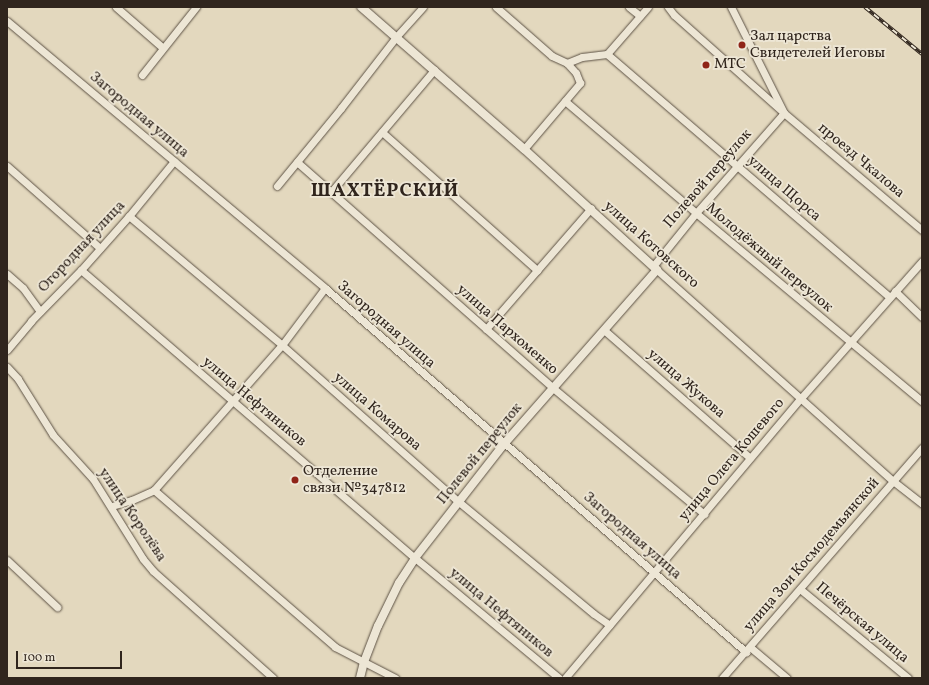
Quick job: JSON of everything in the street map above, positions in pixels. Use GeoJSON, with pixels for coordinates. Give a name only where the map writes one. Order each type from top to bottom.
{"type":"FeatureCollection","features":[{"type":"Feature","properties":{"kind":"street"},"geometry":{"type":"LineString","coordinates":[[116,7],[163,48]]}},
{"type":"Feature","properties":{"kind":"street"},"geometry":{"type":"LineString","coordinates":[[142,75],[196,7]]}},
{"type":"Feature","properties":{"kind":"street","name":"улица Котовского"},"geometry":{"type":"LineString","coordinates":[[361,7],[591,208],[893,481],[922,504]]}},
{"type":"Feature","properties":{"kind":"street"},"geometry":{"type":"LineString","coordinates":[[277,186],[341,108],[396,37],[422,7]]}},
{"type":"Feature","properties":{"kind":"street"},"geometry":{"type":"LineString","coordinates":[[496,7],[552,56],[567,64],[576,74],[580,83],[524,149]]}},
{"type":"Feature","properties":{"kind":"street"},"geometry":{"type":"LineString","coordinates":[[629,7],[640,16]]}},
{"type":"Feature","properties":{"kind":"street"},"geometry":{"type":"LineString","coordinates":[[567,64],[582,57],[607,54],[648,7]]}},
{"type":"Feature","properties":{"kind":"street","name":"проезд Чкалова"},"geometry":{"type":"LineString","coordinates":[[668,7],[784,113],[922,230]]}},
{"type":"Feature","properties":{"kind":"street","name":"проезд Чкалова"},"geometry":{"type":"LineString","coordinates":[[731,7],[784,113]]}},
{"type":"Feature","properties":{"kind":"street","name":"Загородная улица"},"geometry":{"type":"LineString","coordinates":[[7,21],[325,288],[653,571],[748,649]]}},
{"type":"Feature","properties":{"kind":"street","name":"улица Щорса"},"geometry":{"type":"LineString","coordinates":[[607,54],[737,166],[922,317]]}},
{"type":"Feature","properties":{"kind":"street"},"geometry":{"type":"LineString","coordinates":[[331,192],[434,70]]}},
{"type":"Feature","properties":{"kind":"street","name":"Молодёжный переулок"},"geometry":{"type":"LineString","coordinates":[[565,101],[851,344],[922,401]]}},
{"type":"Feature","properties":{"kind":"street","name":"Полевой переулок"},"geometry":{"type":"LineString","coordinates":[[360,678],[364,662],[387,606],[415,558],[504,444],[604,330],[696,213],[784,113]]}},
{"type":"Feature","properties":{"kind":"street"},"geometry":{"type":"LineString","coordinates":[[382,132],[537,270]]}},
{"type":"Feature","properties":{"kind":"street","name":"Огородная улица"},"geometry":{"type":"LineString","coordinates":[[7,350],[40,311],[81,270],[129,216],[174,161]]}},
{"type":"Feature","properties":{"kind":"street","name":"улица Пархоменко"},"geometry":{"type":"LineString","coordinates":[[296,162],[554,388],[704,514]]}},
{"type":"Feature","properties":{"kind":"street"},"geometry":{"type":"LineString","coordinates":[[7,166],[100,248]]}},
{"type":"Feature","properties":{"kind":"street"},"geometry":{"type":"LineString","coordinates":[[486,329],[591,208]]}},
{"type":"Feature","properties":{"kind":"street","name":"улица Комарова"},"geometry":{"type":"LineString","coordinates":[[129,216],[282,345],[459,502],[594,614],[610,625]]}},
{"type":"Feature","properties":{"kind":"street","name":"улица Олега Кошевого"},"geometry":{"type":"LineString","coordinates":[[565,678],[653,571],[704,514],[801,398],[851,344],[892,294],[922,261]]}},
{"type":"Feature","properties":{"kind":"street","name":"улица Нефтяников"},"geometry":{"type":"LineString","coordinates":[[81,270],[415,558],[559,678]]}},
{"type":"Feature","properties":{"kind":"street"},"geometry":{"type":"LineString","coordinates":[[7,274],[23,288],[40,311]]}},
{"type":"Feature","properties":{"kind":"street"},"geometry":{"type":"LineString","coordinates":[[112,506],[132,500],[154,490],[282,345],[325,288]]}},
{"type":"Feature","properties":{"kind":"street","name":"улица Жукова"},"geometry":{"type":"LineString","coordinates":[[604,330],[750,458]]}},
{"type":"Feature","properties":{"kind":"street","name":"улица Королёва"},"geometry":{"type":"LineString","coordinates":[[7,367],[18,379],[53,435],[93,478],[112,506],[138,552],[153,571],[273,678]]}},
{"type":"Feature","properties":{"kind":"street","name":"улица Зои Космодемьянской"},"geometry":{"type":"LineString","coordinates":[[722,678],[922,448]]}},
{"type":"Feature","properties":{"kind":"street"},"geometry":{"type":"LineString","coordinates":[[154,490],[336,647],[395,678]]}},
{"type":"Feature","properties":{"kind":"street"},"geometry":{"type":"LineString","coordinates":[[7,560],[57,607]]}},
{"type":"Feature","properties":{"kind":"street","name":"Печёрская улица"},"geometry":{"type":"LineString","coordinates":[[800,589],[908,678]]}},
{"type":"Feature","properties":{"kind":"street"},"geometry":{"type":"LineString","coordinates":[[748,649],[787,678]]}},
{"type":"Feature","properties":{"kind":"railway"},"geometry":{"type":"LineString","coordinates":[[865,7],[922,54]]}},
{"type":"Feature","properties":{"kind":"place","name":"Зал царства Свидетелей Иеговы"},"geometry":{"type":"Point","coordinates":[742,45]}},
{"type":"Feature","properties":{"kind":"place","name":"МТС"},"geometry":{"type":"Point","coordinates":[706,65]}},
{"type":"Feature","properties":{"kind":"place","name":"Отделение связи №347812"},"geometry":{"type":"Point","coordinates":[295,480]}},
{"type":"Feature","properties":{"kind":"district","name":"ШАХТЁРСКИЙ"},"geometry":{"type":"Point","coordinates":[385,192]}}]}
